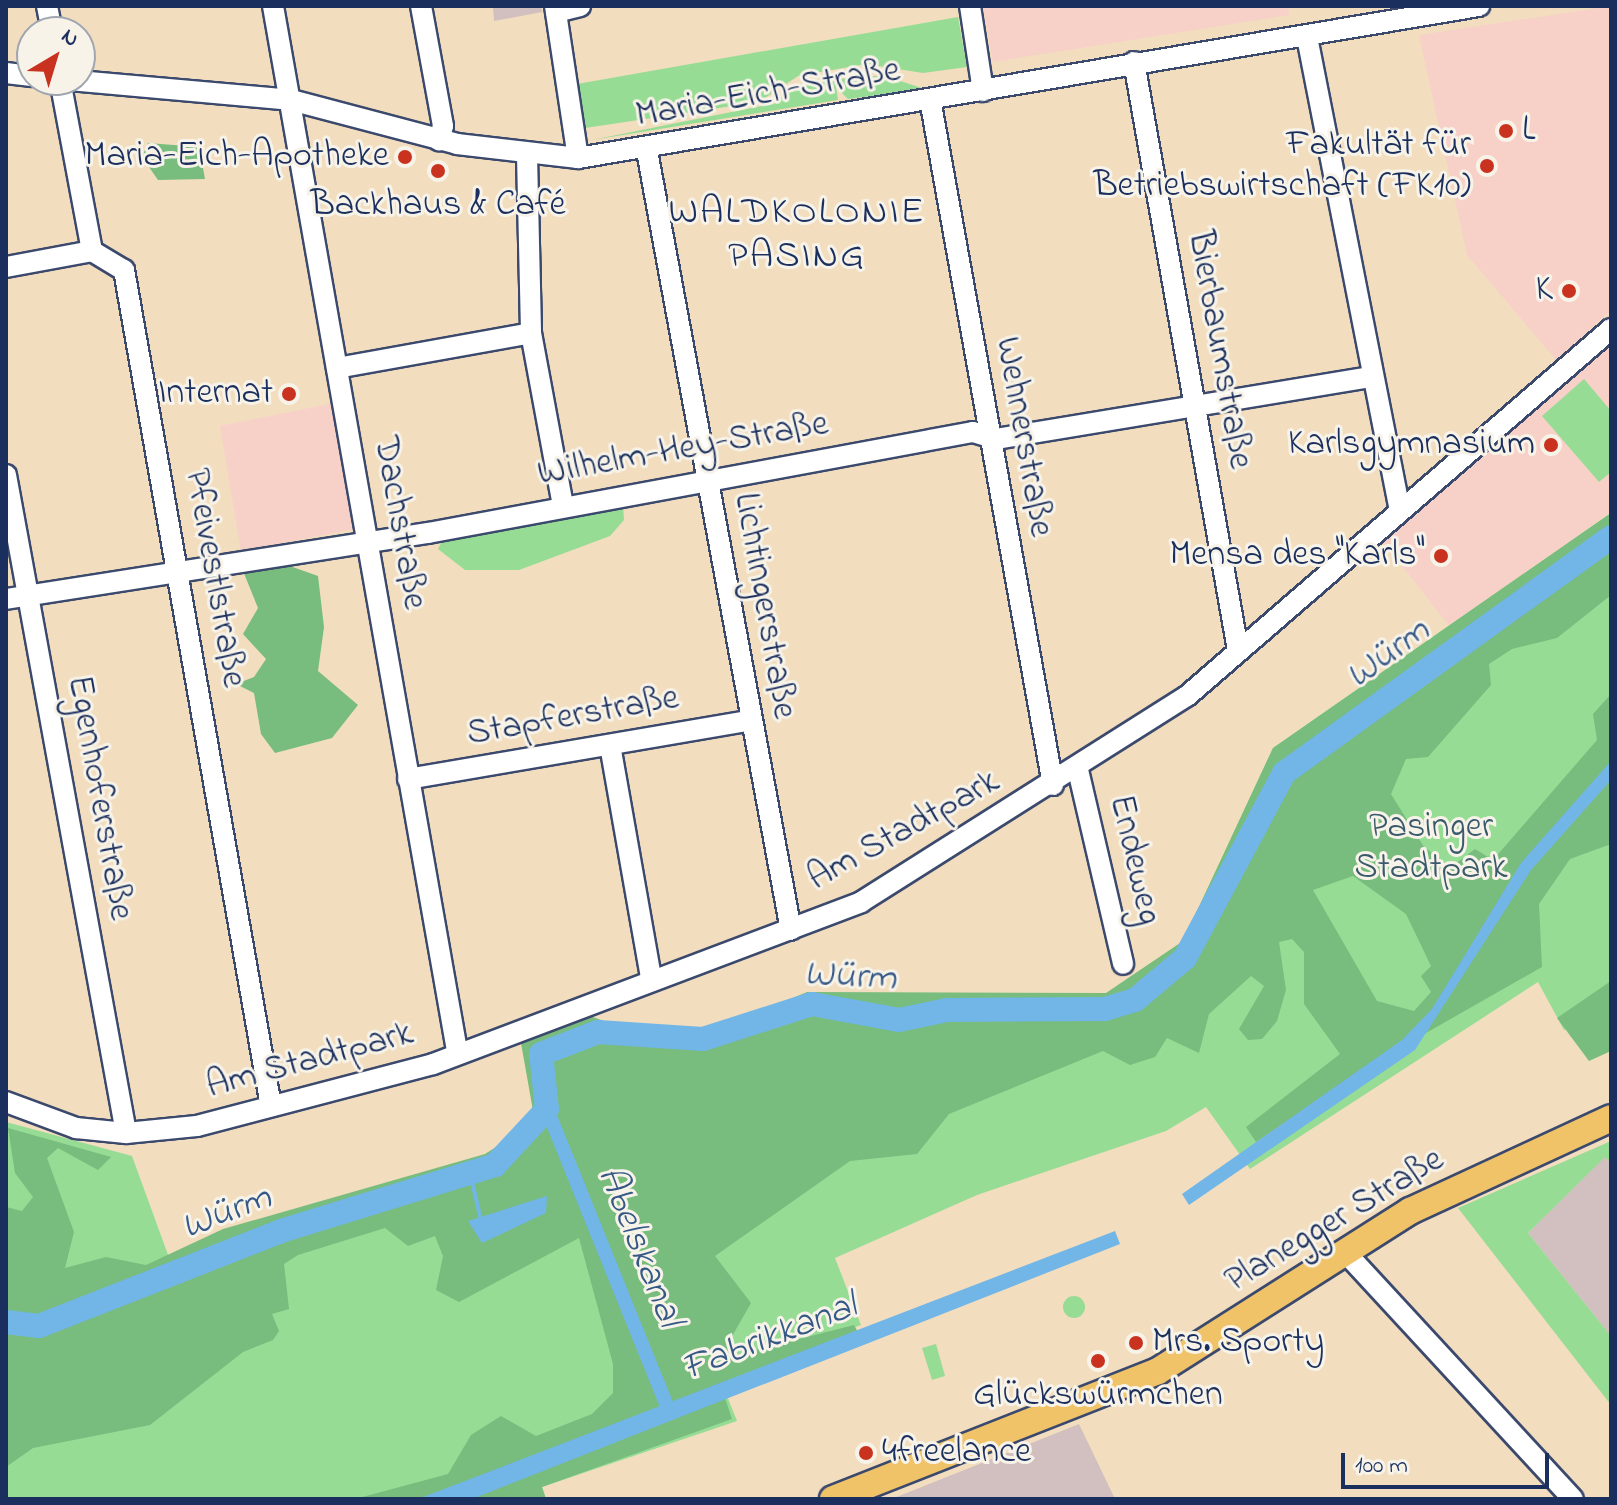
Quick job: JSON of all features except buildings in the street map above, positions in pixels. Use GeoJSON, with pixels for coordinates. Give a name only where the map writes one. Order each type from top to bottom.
{"type":"FeatureCollection","features":[{"type":"Feature","properties":{"kind":"main road","name":"Planegger Straße"},"geometry":{"type":"LineString","coordinates":[[833,1499],[1158,1371],[1410,1211],[1611,1118]]}},
{"type":"Feature","properties":{"kind":"street","name":"Dachstraße"},"geometry":{"type":"LineString","coordinates":[[273,6],[457,1051]]}},
{"type":"Feature","properties":{"kind":"street"},"geometry":{"type":"LineString","coordinates":[[421,6],[443,126],[439,140]]}},
{"type":"Feature","properties":{"kind":"street"},"geometry":{"type":"LineString","coordinates":[[578,158],[556,9],[580,6]]}},
{"type":"Feature","properties":{"kind":"street"},"geometry":{"type":"LineString","coordinates":[[970,6],[983,91]]}},
{"type":"Feature","properties":{"kind":"street","name":"Maria-Eich-Straße"},"geometry":{"type":"LineString","coordinates":[[96,83],[291,100],[439,140],[527,155],[578,158],[647,151],[1134,62],[1307,37],[1479,6]]}},
{"type":"Feature","properties":{"kind":"street"},"geometry":{"type":"LineString","coordinates":[[1307,37],[1400,510]]}},
{"type":"Feature","properties":{"kind":"street","name":"Bierbaumstraße"},"geometry":{"type":"LineString","coordinates":[[1134,62],[1238,650]]}},
{"type":"Feature","properties":{"kind":"street"},"geometry":{"type":"LineString","coordinates":[[6,267],[92,251],[63,96]]}},
{"type":"Feature","properties":{"kind":"street","name":"Wehnerstraße"},"geometry":{"type":"LineString","coordinates":[[930,99],[987,436],[1053,785]]}},
{"type":"Feature","properties":{"kind":"street","name":"Lichtingerstraße"},"geometry":{"type":"LineString","coordinates":[[647,151],[749,721],[791,930]]}},
{"type":"Feature","properties":{"kind":"street"},"geometry":{"type":"LineString","coordinates":[[527,155],[531,333],[563,505]]}},
{"type":"Feature","properties":{"kind":"street","name":"Pfeivestlstraße"},"geometry":{"type":"LineString","coordinates":[[92,251],[124,270],[271,1106]]}},
{"type":"Feature","properties":{"kind":"street","name":"Am Stadtpark"},"geometry":{"type":"LineString","coordinates":[[6,1102],[76,1128],[126,1133],[197,1126],[457,1051],[651,978],[791,930],[872,895],[1078,770],[1166,711],[1611,329]]}},
{"type":"Feature","properties":{"kind":"street"},"geometry":{"type":"LineString","coordinates":[[337,368],[531,333]]}},
{"type":"Feature","properties":{"kind":"street","name":"Wilhelm-Hey-Straße"},"geometry":{"type":"LineString","coordinates":[[6,599],[179,569],[369,542],[706,478],[973,432],[987,436],[1372,377]]}},
{"type":"Feature","properties":{"kind":"street","name":"Egenhoferstraße"},"geometry":{"type":"LineString","coordinates":[[6,475],[126,1133]]}},
{"type":"Feature","properties":{"kind":"street","name":"Stapferstraße"},"geometry":{"type":"LineString","coordinates":[[408,779],[749,721]]}},
{"type":"Feature","properties":{"kind":"street"},"geometry":{"type":"LineString","coordinates":[[610,745],[651,978]]}},
{"type":"Feature","properties":{"kind":"street","name":"Endeweg"},"geometry":{"type":"LineString","coordinates":[[1078,770],[1123,964]]}},
{"type":"Feature","properties":{"kind":"street"},"geometry":{"type":"LineString","coordinates":[[1345,1252],[1573,1499]]}},
{"type":"Feature","properties":{"kind":"shaded area"},"geometry":{"type":"Polygon","coordinates":[[[493,6],[541,6],[542,12],[494,21],[493,6]]]}},
{"type":"Feature","properties":{"kind":"shaded area"},"geometry":{"type":"Polygon","coordinates":[[[983,6],[1288,6],[1289,15],[993,62],[983,6]]]}},
{"type":"Feature","properties":{"kind":"shaded area"},"geometry":{"type":"Polygon","coordinates":[[[1611,6],[1611,310],[1556,360],[1467,255],[1419,35],[1611,6]]]}},
{"type":"Feature","properties":{"kind":"shaded area","name":"Karlsgymnasium"},"geometry":{"type":"Polygon","coordinates":[[[1611,342],[1611,512],[1450,627],[1382,540],[1611,342]]]}},
{"type":"Feature","properties":{"kind":"shaded area"},"geometry":{"type":"Polygon","coordinates":[[[334,403],[354,529],[241,551],[220,426],[334,403]]]}},
{"type":"Feature","properties":{"kind":"shaded area"},"geometry":{"type":"Polygon","coordinates":[[[1605,1156],[1611,1163],[1611,1336],[1528,1233],[1605,1156]]]}},
{"type":"Feature","properties":{"kind":"shaded area"},"geometry":{"type":"Polygon","coordinates":[[[1079,1424],[1115,1499],[890,1499],[899,1496],[1079,1424]]]}},
{"type":"Feature","properties":{"kind":"green space"},"geometry":{"type":"Polygon","coordinates":[[[958,17],[967,67],[923,73],[866,64],[798,76],[759,102],[585,128],[577,84],[958,17]]]}},
{"type":"Feature","properties":{"kind":"green space"},"geometry":{"type":"Polygon","coordinates":[[[876,76],[925,89],[848,99],[840,91],[838,79],[876,76]]]}},
{"type":"Feature","properties":{"kind":"green space"},"geometry":{"type":"Polygon","coordinates":[[[835,79],[838,100],[592,140],[776,103],[791,86],[835,79]]]}},
{"type":"Feature","properties":{"kind":"green space"},"geometry":{"type":"Polygon","coordinates":[[[148,143],[199,147],[205,179],[158,180],[142,157],[148,143]]]}},
{"type":"Feature","properties":{"kind":"green space"},"geometry":{"type":"Polygon","coordinates":[[[1584,379],[1611,411],[1611,472],[1599,482],[1542,416],[1584,379]]]}},
{"type":"Feature","properties":{"kind":"green space"},"geometry":{"type":"Polygon","coordinates":[[[623,505],[624,520],[610,536],[519,570],[465,570],[438,549],[443,539],[623,505]]]}},
{"type":"Feature","properties":{"kind":"green space","name":"Pasinger Stadtpark"},"geometry":{"type":"Polygon","coordinates":[[[1611,513],[1611,1007],[1564,1030],[1538,982],[1250,1169],[1206,1107],[1166,1131],[977,1195],[835,1258],[861,1325],[719,1376],[737,1421],[542,1487],[546,1499],[6,1499],[6,1122],[132,1156],[171,1263],[501,1152],[527,1127],[533,1104],[676,1048],[926,995],[1113,994],[1183,941],[1273,748],[1611,513]]]}},
{"type":"Feature","properties":{"kind":"green space"},"geometry":{"type":"Polygon","coordinates":[[[1611,513],[1611,595],[1557,638],[1512,649],[1489,664],[1491,685],[1428,757],[1406,759],[1391,794],[1424,847],[1451,867],[1475,849],[1493,860],[1597,740],[1593,714],[1611,694],[1611,844],[1570,859],[1539,904],[1542,967],[1368,1066],[1256,1142],[1246,1127],[1340,1054],[1304,1004],[1304,952],[1292,939],[1279,942],[1286,990],[1277,1021],[1262,1039],[1248,1040],[1239,1029],[1264,986],[1251,976],[1209,1014],[1199,1053],[1167,1038],[1155,1057],[1130,1065],[1103,1051],[949,1114],[917,1154],[850,1161],[715,1256],[751,1303],[727,1345],[732,1356],[854,1325],[863,1341],[724,1395],[732,1419],[542,1487],[546,1499],[355,1499],[448,1474],[471,1435],[501,1416],[536,1436],[592,1414],[613,1393],[613,1364],[579,1238],[459,1302],[436,1290],[443,1256],[435,1236],[408,1246],[385,1228],[298,1255],[284,1264],[289,1309],[272,1314],[279,1331],[273,1340],[243,1352],[150,1425],[33,1448],[6,1467],[6,1207],[22,1211],[33,1197],[15,1173],[8,1128],[111,1157],[98,1170],[58,1148],[47,1158],[74,1232],[65,1268],[106,1257],[146,1265],[223,1229],[485,1154],[535,1122],[521,1043],[590,1016],[676,1047],[807,992],[1106,993],[1183,941],[1273,748],[1611,513]],[[1353,876],[1313,890],[1377,1001],[1414,1011],[1431,992],[1421,976],[1431,966],[1406,914],[1353,876]]]}},
{"type":"Feature","properties":{"kind":"green space"},"geometry":{"type":"Polygon","coordinates":[[[284,564],[318,576],[324,627],[318,671],[358,705],[332,738],[275,753],[261,734],[254,693],[236,684],[254,677],[266,659],[243,634],[258,608],[243,571],[284,564]]]}},
{"type":"Feature","properties":{"kind":"green space"},"geometry":{"type":"Polygon","coordinates":[[[1611,981],[1611,1051],[1589,1061],[1557,1018],[1611,981]]]}},
{"type":"Feature","properties":{"kind":"green space"},"geometry":{"type":"Polygon","coordinates":[[[1611,1141],[1611,1163],[1605,1157],[1528,1233],[1611,1336],[1611,1405],[1458,1208],[1611,1141]]]}},
{"type":"Feature","properties":{"kind":"green space"},"geometry":{"type":"Polygon","coordinates":[[[1074,1296],[1082,1299],[1085,1307],[1082,1315],[1074,1318],[1066,1315],[1063,1307],[1066,1299],[1074,1296]]]}},
{"type":"Feature","properties":{"kind":"green space"},"geometry":{"type":"Polygon","coordinates":[[[936,1344],[945,1376],[932,1380],[922,1348],[936,1344]]]}},
{"type":"Feature","properties":{"kind":"water"},"geometry":{"type":"Polygon","coordinates":[[[1611,761],[1611,780],[1531,870],[1415,1050],[1189,1205],[1182,1194],[1402,1040],[1432,1009],[1521,863],[1611,761]]]}},
{"type":"Feature","properties":{"kind":"water"},"geometry":{"type":"Polygon","coordinates":[[[547,1196],[546,1213],[482,1243],[468,1221],[547,1196]]]}},
{"type":"Feature","properties":{"kind":"water"},"geometry":{"type":"Polygon","coordinates":[[[1115,1231],[1120,1244],[472,1499],[418,1499],[1115,1231]]]}},
{"type":"Feature","properties":{"kind":"waterway","name":"Würm"},"geometry":{"type":"LineString","coordinates":[[6,1322],[39,1326],[281,1231],[495,1165],[547,1109],[541,1054],[598,1032],[703,1039],[812,1004],[899,1020],[947,1010],[1105,1009],[1135,1000],[1185,958],[1284,773],[1611,537]]}},
{"type":"Feature","properties":{"kind":"waterway","name":"Abelskanal"},"geometry":{"type":"LineString","coordinates":[[547,1109],[668,1409]]}},
{"type":"Feature","properties":{"kind":"waterway"},"geometry":{"type":"LineString","coordinates":[[470,1173],[480,1216]]}},
{"type":"Feature","properties":{"kind":"place","name":"L"},"geometry":{"type":"Point","coordinates":[1506,131]}},
{"type":"Feature","properties":{"kind":"place","name":"Maria-Eich-Apotheke"},"geometry":{"type":"Point","coordinates":[405,157]}},
{"type":"Feature","properties":{"kind":"place","name":"Fakultät für Betriebswirtschaft (FK10)"},"geometry":{"type":"Point","coordinates":[1487,166]}},
{"type":"Feature","properties":{"kind":"place","name":"Backhaus & Café"},"geometry":{"type":"Point","coordinates":[438,171]}},
{"type":"Feature","properties":{"kind":"place","name":"K"},"geometry":{"type":"Point","coordinates":[1569,291]}},
{"type":"Feature","properties":{"kind":"place","name":"Internat"},"geometry":{"type":"Point","coordinates":[289,394]}},
{"type":"Feature","properties":{"kind":"place","name":"Karlsgymnasium"},"geometry":{"type":"Point","coordinates":[1551,445]}},
{"type":"Feature","properties":{"kind":"place","name":"Mensa des \"Karls\""},"geometry":{"type":"Point","coordinates":[1441,556]}},
{"type":"Feature","properties":{"kind":"place","name":"Mrs. Sporty"},"geometry":{"type":"Point","coordinates":[1136,1343]}},
{"type":"Feature","properties":{"kind":"place","name":"Glückswürmchen"},"geometry":{"type":"Point","coordinates":[1098,1361]}},
{"type":"Feature","properties":{"kind":"place","name":"4freelance"},"geometry":{"type":"Point","coordinates":[866,1453]}},
{"type":"Feature","properties":{"kind":"district","name":"WALDKOLONIE PASING"},"geometry":{"type":"Point","coordinates":[797,236]}},
{"type":"Feature","properties":{"kind":"water label","name":"Fabrikkanal"},"geometry":{"type":"Point","coordinates":[770,1339]}}]}
